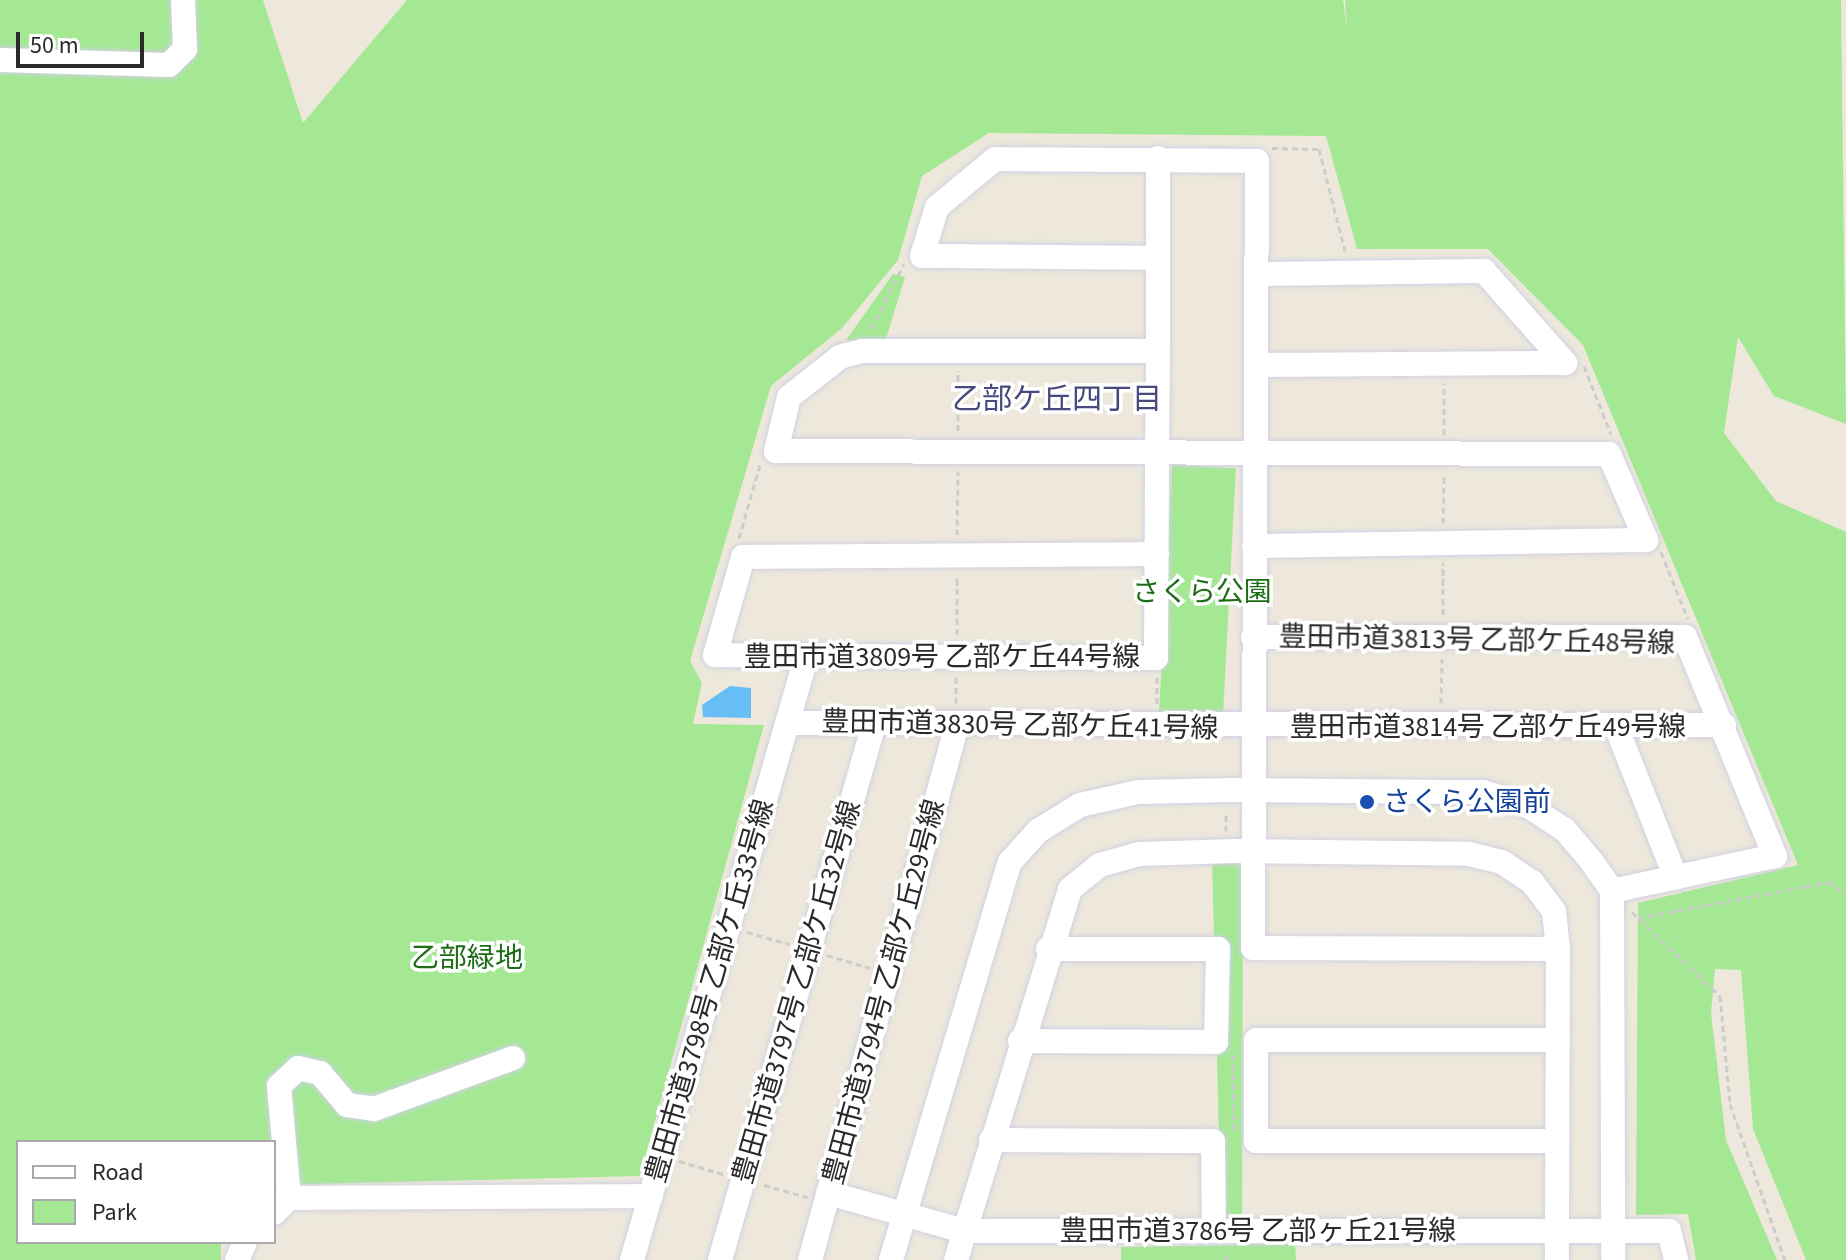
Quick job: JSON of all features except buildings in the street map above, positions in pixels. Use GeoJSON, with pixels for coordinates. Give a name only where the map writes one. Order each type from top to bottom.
{"type":"FeatureCollection","features":[{"type":"Feature","properties":{"kind":"street"},"geometry":{"type":"LineString","coordinates":[[0,60],[169,65],[185,49],[183,0]]}},
{"type":"Feature","properties":{"kind":"street"},"geometry":{"type":"LineString","coordinates":[[1156,658],[1158,158]]}},
{"type":"Feature","properties":{"kind":"street"},"geometry":{"type":"LineString","coordinates":[[1158,258],[922,256],[937,207],[995,159],[1257,161],[1252,728],[1236,794],[1252,852],[1253,948],[1558,949]]}},
{"type":"Feature","properties":{"kind":"street"},"geometry":{"type":"LineString","coordinates":[[1256,274],[1484,271],[1565,363],[1256,365]]}},
{"type":"Feature","properties":{"kind":"street"},"geometry":{"type":"LineString","coordinates":[[1158,351],[958,351],[840,357],[789,397],[776,451],[1609,454],[1646,540],[1254,546]]}},
{"type":"Feature","properties":{"kind":"street","name":"豊田市道3809号 乙部ケ丘44号線"},"geometry":{"type":"LineString","coordinates":[[1156,658],[715,655],[743,557],[1157,554]]}},
{"type":"Feature","properties":{"kind":"street","name":"豊田市道3813号 乙部ケ丘48号線"},"geometry":{"type":"LineString","coordinates":[[1253,637],[1685,637],[1724,725],[1775,856],[1676,878],[1618,898]]}},
{"type":"Feature","properties":{"kind":"street","name":"豊田市道3798号 乙部ケ丘33号線"},"geometry":{"type":"LineString","coordinates":[[632,1260],[806,658]]}},
{"type":"Feature","properties":{"kind":"street","name":"豊田市道3830号 乙部ケ丘41号線"},"geometry":{"type":"LineString","coordinates":[[787,723],[874,724],[957,717],[1157,727],[1252,728]]}},
{"type":"Feature","properties":{"kind":"street","name":"豊田市道3794号 乙部ケ丘29号線"},"geometry":{"type":"LineString","coordinates":[[810,1260],[957,717]]}},
{"type":"Feature","properties":{"kind":"street","name":"豊田市道3797号 乙部ケ丘32号線"},"geometry":{"type":"LineString","coordinates":[[720,1260],[874,724]]}},
{"type":"Feature","properties":{"kind":"street","name":"豊田市道3814号 乙部ケ丘49号線"},"geometry":{"type":"LineString","coordinates":[[1252,728],[1724,725]]}},
{"type":"Feature","properties":{"kind":"street"},"geometry":{"type":"LineString","coordinates":[[1616,726],[1676,878]]}},
{"type":"Feature","properties":{"kind":"street"},"geometry":{"type":"LineString","coordinates":[[891,1260],[1010,862],[1038,831],[1080,805],[1138,792],[1506,797],[1565,830],[1618,898],[1613,1260]]}},
{"type":"Feature","properties":{"kind":"street"},"geometry":{"type":"LineString","coordinates":[[956,1260],[1048,949],[1070,889],[1100,865],[1139,854],[1225,851],[1469,854],[1502,862],[1532,882],[1554,911],[1558,949],[1557,1260]]}},
{"type":"Feature","properties":{"kind":"street"},"geometry":{"type":"LineString","coordinates":[[1020,1041],[1216,1042],[1218,949],[1048,949]]}},
{"type":"Feature","properties":{"kind":"street"},"geometry":{"type":"LineString","coordinates":[[1557,1141],[1256,1141],[1256,1040],[1558,1040]]}},
{"type":"Feature","properties":{"kind":"street"},"geometry":{"type":"LineString","coordinates":[[513,1058],[374,1109],[347,1105],[320,1073],[298,1068],[279,1086],[282,1206],[651,1196]]}},
{"type":"Feature","properties":{"kind":"street"},"geometry":{"type":"LineString","coordinates":[[991,1140],[1213,1141],[1214,1231]]}},
{"type":"Feature","properties":{"kind":"street","name":"豊田市道3786号 乙部ヶ丘21号線"},"geometry":{"type":"LineString","coordinates":[[827,1198],[964,1231],[1669,1231],[1676,1260]]}},
{"type":"Feature","properties":{"kind":"path"},"geometry":{"type":"LineString","coordinates":[[1258,148],[1319,149],[1347,259]]}},
{"type":"Feature","properties":{"kind":"path"},"geometry":{"type":"LineString","coordinates":[[866,333],[881,321],[888,285],[906,261]]}},
{"type":"Feature","properties":{"kind":"path"},"geometry":{"type":"LineString","coordinates":[[957,717],[958,351]]}},
{"type":"Feature","properties":{"kind":"path"},"geometry":{"type":"LineString","coordinates":[[1581,358],[1615,445]]}},
{"type":"Feature","properties":{"kind":"path"},"geometry":{"type":"LineString","coordinates":[[1441,727],[1444,363]]}},
{"type":"Feature","properties":{"kind":"path"},"geometry":{"type":"LineString","coordinates":[[735,551],[763,453]]}},
{"type":"Feature","properties":{"kind":"path"},"geometry":{"type":"LineString","coordinates":[[1658,545],[1692,630]]}},
{"type":"Feature","properties":{"kind":"path"},"geometry":{"type":"LineString","coordinates":[[1156,658],[1157,727]]}},
{"type":"Feature","properties":{"kind":"path"},"geometry":{"type":"LineString","coordinates":[[1225,851],[1236,794]]}},
{"type":"Feature","properties":{"kind":"path"},"geometry":{"type":"LineString","coordinates":[[1638,918],[1829,882],[1846,895]]}},
{"type":"Feature","properties":{"kind":"path"},"geometry":{"type":"LineString","coordinates":[[1618,898],[1720,996],[1730,1104],[1785,1260]]}},
{"type":"Feature","properties":{"kind":"path"},"geometry":{"type":"LineString","coordinates":[[728,927],[889,973]]}},
{"type":"Feature","properties":{"kind":"path"},"geometry":{"type":"LineString","coordinates":[[662,1156],[743,1180],[827,1198]]}},
{"type":"Feature","properties":{"kind":"green space","name":"乙部緑地"},"geometry":{"type":"Polygon","coordinates":[[[0,0],[263,0],[303,123],[407,0],[1343,0],[1347,30],[1345,0],[1841,0],[1846,424],[1774,396],[1738,337],[1724,433],[1776,501],[1846,532],[1846,1260],[1806,1260],[1753,1129],[1741,970],[1715,969],[1711,1013],[1726,1140],[1777,1260],[1696,1260],[1688,1214],[1636,1215],[1638,903],[1798,865],[1583,345],[1488,249],[1357,249],[1326,136],[989,133],[922,176],[898,260],[842,328],[771,386],[690,661],[702,683],[693,724],[764,725],[640,1176],[276,1185],[276,1140],[16,1140],[16,1244],[221,1244],[221,1260],[0,1260],[0,0]]]}},
{"type":"Feature","properties":{"kind":"green space"},"geometry":{"type":"Polygon","coordinates":[[[893,274],[905,277],[885,342],[846,340],[893,274]]]}},
{"type":"Feature","properties":{"kind":"green space","name":"さくら公園"},"geometry":{"type":"Polygon","coordinates":[[[1172,465],[1236,468],[1223,723],[1159,720],[1172,465]]]}},
{"type":"Feature","properties":{"kind":"green space"},"geometry":{"type":"Polygon","coordinates":[[[1212,857],[1243,860],[1242,1220],[1221,1220],[1212,857]]]}},
{"type":"Feature","properties":{"kind":"green space"},"geometry":{"type":"Polygon","coordinates":[[[1295,1244],[1296,1260],[1121,1260],[1121,1247],[1295,1244]]]}},
{"type":"Feature","properties":{"kind":"water"},"geometry":{"type":"Polygon","coordinates":[[[730,686],[751,688],[751,718],[703,717],[702,705],[730,686]]]}},
{"type":"Feature","properties":{"kind":"place","name":"さくら公園前"},"geometry":{"type":"Point","coordinates":[1367,802]}},
{"type":"Feature","properties":{"kind":"district","name":"乙部ケ丘四丁目"},"geometry":{"type":"Point","coordinates":[1057,400]}}]}
